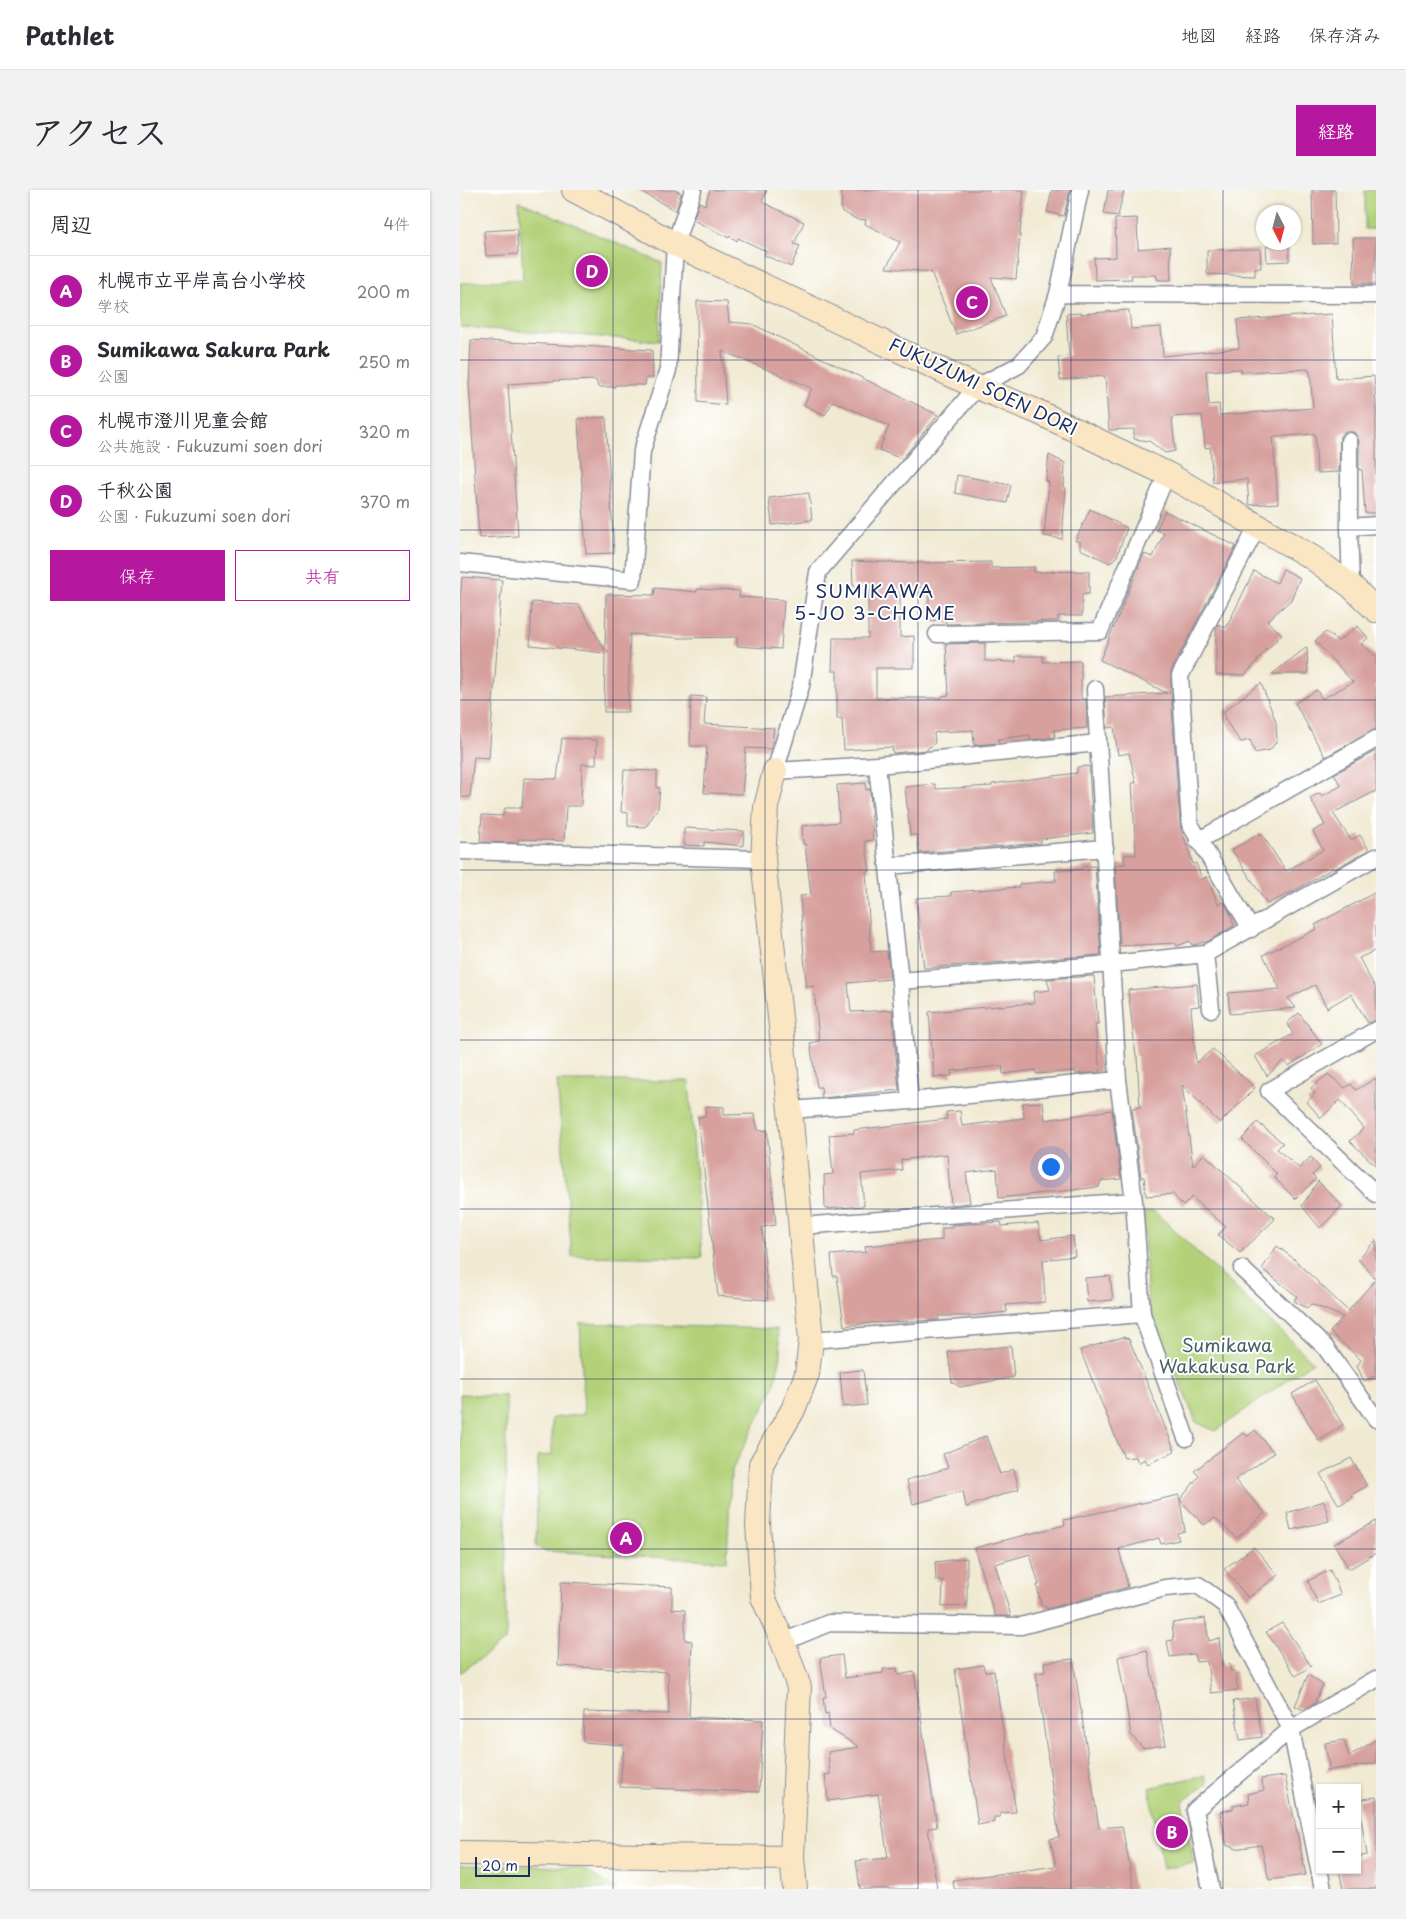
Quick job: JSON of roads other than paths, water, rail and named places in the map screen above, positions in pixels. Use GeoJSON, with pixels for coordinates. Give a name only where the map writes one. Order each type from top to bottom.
{"type":"FeatureCollection","features":[{"type":"Feature","properties":{"kind":"street","name":"FUKUZUMI SOEN DORI"},"geometry":{"type":"LineString","coordinates":[[574,190],[675,244],[977,387],[1038,412],[1167,474],[1314,558],[1351,586],[1376,610]]}},
{"type":"Feature","properties":{"kind":"street"},"geometry":{"type":"LineString","coordinates":[[460,564],[633,580],[642,452],[668,370],[675,244],[693,190]]}},
{"type":"Feature","properties":{"kind":"street"},"geometry":{"type":"LineString","coordinates":[[795,1889],[792,1858],[799,1687],[783,1642],[763,1597],[758,1525],[761,1464],[793,1410],[807,1374],[810,1340],[790,1110],[763,859],[766,807],[801,686],[818,572],[977,387],[1019,365],[1044,337],[1058,294],[1080,190]]}},
{"type":"Feature","properties":{"kind":"street"},"geometry":{"type":"LineString","coordinates":[[1058,294],[1376,295]]}},
{"type":"Feature","properties":{"kind":"street"},"geometry":{"type":"LineString","coordinates":[[1349,441],[1351,586]]}},
{"type":"Feature","properties":{"kind":"street"},"geometry":{"type":"LineString","coordinates":[[937,634],[1100,631],[1167,474]]}},
{"type":"Feature","properties":{"kind":"street"},"geometry":{"type":"LineString","coordinates":[[1349,526],[1376,525]]}},
{"type":"Feature","properties":{"kind":"street"},"geometry":{"type":"LineString","coordinates":[[1251,929],[1198,841],[1190,824],[1180,676],[1257,527]]}},
{"type":"Feature","properties":{"kind":"street"},"geometry":{"type":"LineString","coordinates":[[1095,689],[1118,1080],[1134,1201],[1142,1314],[1186,1438]]}},
{"type":"Feature","properties":{"kind":"street"},"geometry":{"type":"LineString","coordinates":[[1198,841],[1376,739]]}},
{"type":"Feature","properties":{"kind":"street"},"geometry":{"type":"LineString","coordinates":[[775,771],[877,765],[1098,743]]}},
{"type":"Feature","properties":{"kind":"street"},"geometry":{"type":"LineString","coordinates":[[877,765],[900,981],[910,1101]]}},
{"type":"Feature","properties":{"kind":"street"},"geometry":{"type":"LineString","coordinates":[[888,866],[1105,848]]}},
{"type":"Feature","properties":{"kind":"street"},"geometry":{"type":"LineString","coordinates":[[460,851],[763,859]]}},
{"type":"Feature","properties":{"kind":"street"},"geometry":{"type":"LineString","coordinates":[[900,981],[1112,964],[1204,954],[1376,857]]}},
{"type":"Feature","properties":{"kind":"street"},"geometry":{"type":"LineString","coordinates":[[1204,954],[1211,1009]]}},
{"type":"Feature","properties":{"kind":"street"},"geometry":{"type":"LineString","coordinates":[[1376,1030],[1269,1091],[1376,1194]]}},
{"type":"Feature","properties":{"kind":"street"},"geometry":{"type":"LineString","coordinates":[[790,1110],[910,1101],[1118,1080]]}},
{"type":"Feature","properties":{"kind":"street"},"geometry":{"type":"LineString","coordinates":[[800,1226],[1134,1201]]}},
{"type":"Feature","properties":{"kind":"street"},"geometry":{"type":"LineString","coordinates":[[1242,1269],[1325,1347],[1376,1419]]}},
{"type":"Feature","properties":{"kind":"street"},"geometry":{"type":"LineString","coordinates":[[810,1340],[1142,1314]]}},
{"type":"Feature","properties":{"kind":"street"},"geometry":{"type":"LineString","coordinates":[[783,1642],[829,1623],[1020,1626],[1165,1588],[1198,1585],[1225,1605],[1291,1729],[1323,1889]]}},
{"type":"Feature","properties":{"kind":"street"},"geometry":{"type":"LineString","coordinates":[[1211,1889],[1195,1810],[1291,1729],[1376,1679]]}},
{"type":"Feature","properties":{"kind":"street"},"geometry":{"type":"LineString","coordinates":[[460,1853],[792,1858]]}},
{"type":"Feature","properties":{"kind":"place","name":"千秋公園"},"geometry":{"type":"Point","coordinates":[592,271]}},
{"type":"Feature","properties":{"kind":"place","name":"札幌市澄川児童会館"},"geometry":{"type":"Point","coordinates":[972,302]}},
{"type":"Feature","properties":{"kind":"place","name":"札幌市立平岸高台小学校"},"geometry":{"type":"Point","coordinates":[626,1538]}},
{"type":"Feature","properties":{"kind":"place","name":"Sumikawa Sakura Park"},"geometry":{"type":"Point","coordinates":[1172,1832]}},
{"type":"Feature","properties":{"kind":"district","name":"SUMIKAWA 5-JO 3-CHOME"},"geometry":{"type":"Point","coordinates":[875,602]}},
{"type":"Feature","properties":{"kind":"park label","name":"Sumikawa Wakakusa Park"},"geometry":{"type":"Point","coordinates":[1227,1356]}}]}
